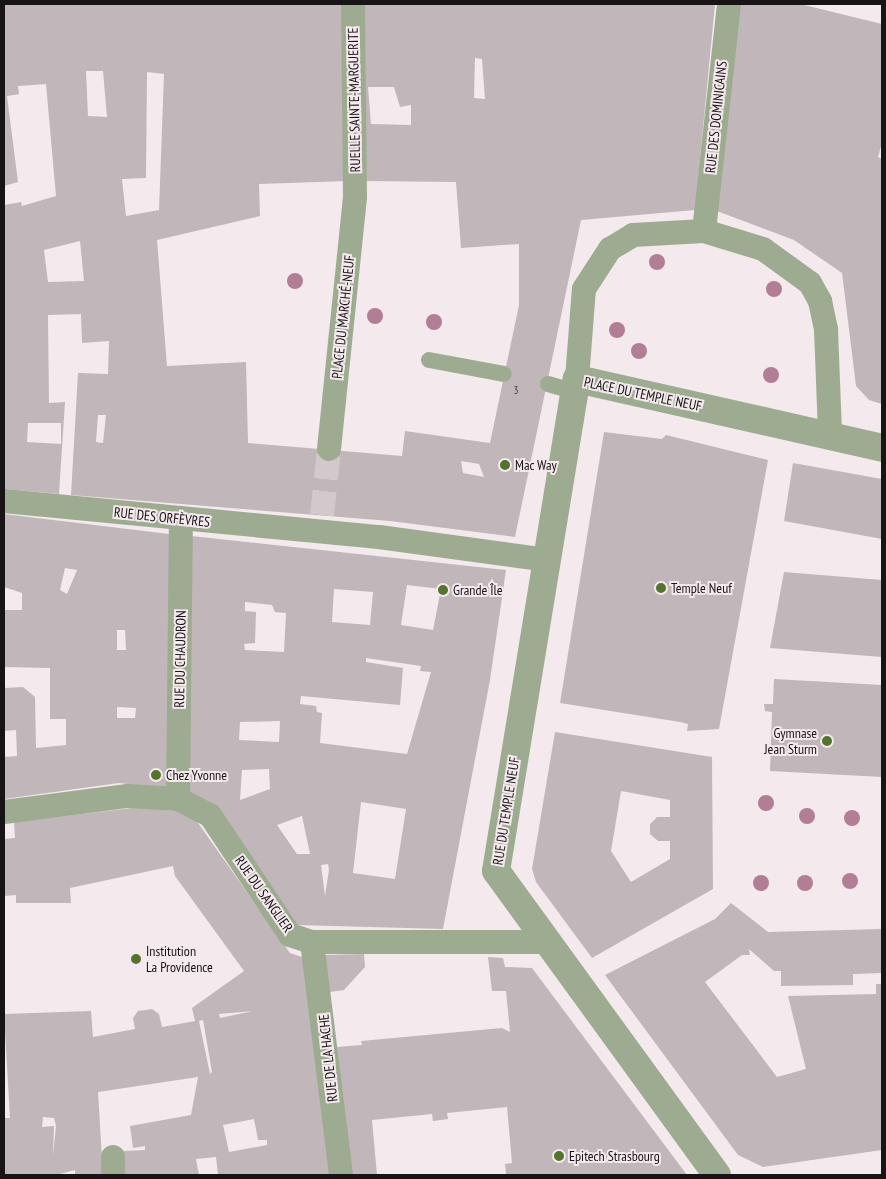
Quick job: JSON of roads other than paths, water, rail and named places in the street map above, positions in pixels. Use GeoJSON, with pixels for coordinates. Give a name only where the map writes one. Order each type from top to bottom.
{"type":"FeatureCollection","features":[{"type":"Feature","properties":{"kind":"street","name":"RUELLE SAINTE-MARGUERITE"},"geometry":{"type":"LineString","coordinates":[[353,4],[355,197]]}},
{"type":"Feature","properties":{"kind":"street","name":"RUE DES DOMINICAINS"},"geometry":{"type":"LineString","coordinates":[[704,231],[729,4]]}},
{"type":"Feature","properties":{"kind":"street","name":"PLACE DU MARCHÉ-NEUF"},"geometry":{"type":"LineString","coordinates":[[329,443],[355,197]]}},
{"type":"Feature","properties":{"kind":"street","name":"PLACE DU TEMPLE NEUF"},"geometry":{"type":"LineString","coordinates":[[830,434],[826,329],[820,300],[810,283],[763,249],[704,231],[633,235],[610,249],[584,289],[576,385],[830,434],[882,448]]}},
{"type":"Feature","properties":{"kind":"street","name":"RUE DU TEMPLE NEUF"},"geometry":{"type":"LineString","coordinates":[[576,385],[496,871],[717,1175]]}},
{"type":"Feature","properties":{"kind":"street","name":"RUE DES ORFÈVRES"},"geometry":{"type":"LineString","coordinates":[[4,501],[181,519],[321,523],[548,560]]}},
{"type":"Feature","properties":{"kind":"street","name":"RUE DU CHAUDRON"},"geometry":{"type":"LineString","coordinates":[[178,799],[181,519]]}},
{"type":"Feature","properties":{"kind":"street","name":"RUE DU SANGLIER"},"geometry":{"type":"LineString","coordinates":[[4,812],[128,796],[178,799],[210,815],[290,935],[312,942],[548,942]]}},
{"type":"Feature","properties":{"kind":"street","name":"RUE DE LA HACHE"},"geometry":{"type":"LineString","coordinates":[[312,942],[341,1175]]}},
{"type":"Feature","properties":{"kind":"lane"},"geometry":{"type":"LineString","coordinates":[[429,360],[504,374]]}},
{"type":"Feature","properties":{"kind":"lane"},"geometry":{"type":"LineString","coordinates":[[548,384],[576,385]]}},
{"type":"Feature","properties":{"kind":"tunnel"},"geometry":{"type":"LineString","coordinates":[[322,515],[329,449]]}},
{"type":"Feature","properties":{"kind":"place","name":"Mac Way"},"geometry":{"type":"Point","coordinates":[505,465]}},
{"type":"Feature","properties":{"kind":"place","name":"Temple Neuf"},"geometry":{"type":"Point","coordinates":[661,588]}},
{"type":"Feature","properties":{"kind":"place","name":"Grande Île"},"geometry":{"type":"Point","coordinates":[443,590]}},
{"type":"Feature","properties":{"kind":"place","name":"Gymnase Jean Sturm"},"geometry":{"type":"Point","coordinates":[827,741]}},
{"type":"Feature","properties":{"kind":"place","name":"Chez Yvonne"},"geometry":{"type":"Point","coordinates":[156,775]}},
{"type":"Feature","properties":{"kind":"place","name":"Institution La Providence"},"geometry":{"type":"Point","coordinates":[136,959]}},
{"type":"Feature","properties":{"kind":"place","name":"Epitech Strasbourg"},"geometry":{"type":"Point","coordinates":[559,1156]}}]}
